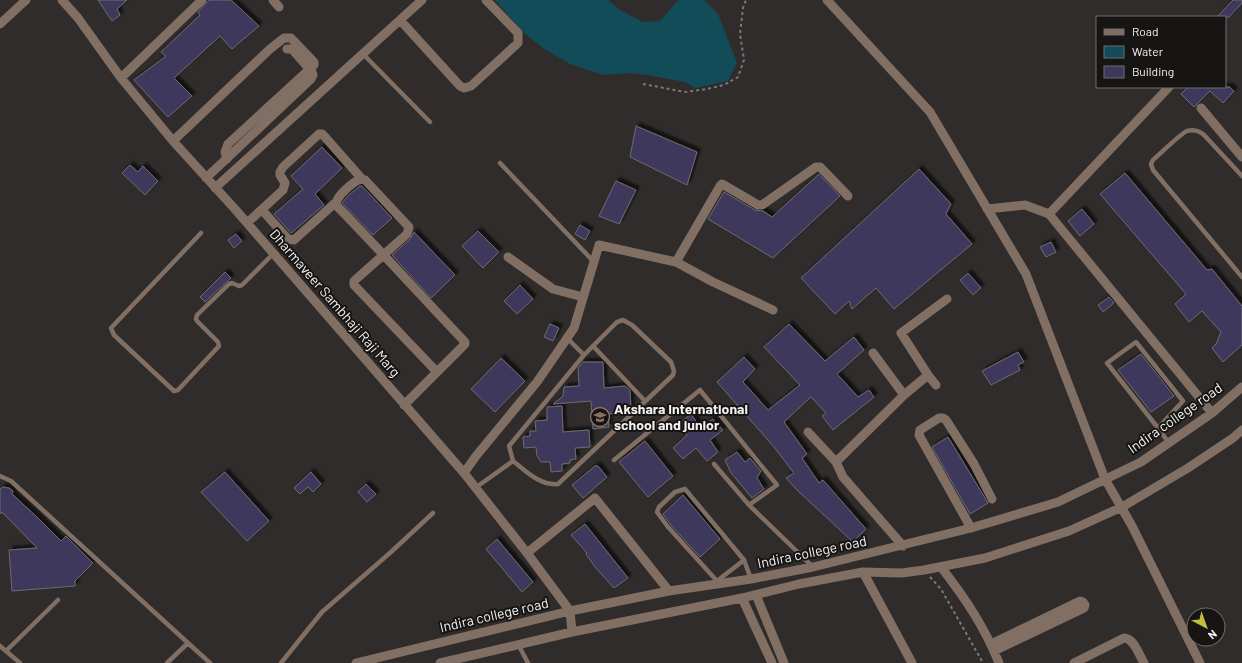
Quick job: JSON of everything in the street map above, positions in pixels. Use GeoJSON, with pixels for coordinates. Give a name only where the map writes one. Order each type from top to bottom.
{"type":"FeatureCollection","features":[{"type":"Feature","properties":{"kind":"street"},"geometry":{"type":"LineString","coordinates":[[0,24],[26,0]]}},
{"type":"Feature","properties":{"kind":"street","name":"Dharmaveer Sambhaji Raji Marg"},"geometry":{"type":"LineString","coordinates":[[62,0],[78,18],[121,78],[173,141],[247,223],[464,473],[527,553],[570,612]]}},
{"type":"Feature","properties":{"kind":"street"},"geometry":{"type":"LineString","coordinates":[[121,78],[202,0]]}},
{"type":"Feature","properties":{"kind":"street"},"geometry":{"type":"LineString","coordinates":[[215,188],[422,0]]}},
{"type":"Feature","properties":{"kind":"street"},"geometry":{"type":"LineString","coordinates":[[400,20],[460,86],[468,88],[518,43],[518,33],[486,0]]}},
{"type":"Feature","properties":{"kind":"street"},"geometry":{"type":"LineString","coordinates":[[827,0],[930,112],[1026,274],[1105,479],[1122,507],[1200,663]]}},
{"type":"Feature","properties":{"kind":"street"},"geometry":{"type":"LineString","coordinates":[[173,141],[270,49],[284,38],[291,38],[314,62],[309,69],[228,144],[225,152],[227,159],[206,178]]}},
{"type":"Feature","properties":{"kind":"street"},"geometry":{"type":"LineString","coordinates":[[287,49],[292,49],[309,69]]}},
{"type":"Feature","properties":{"kind":"street"},"geometry":{"type":"LineString","coordinates":[[1049,214],[1168,88]]}},
{"type":"Feature","properties":{"kind":"street"},"geometry":{"type":"LineString","coordinates":[[1201,108],[1242,157]]}},
{"type":"Feature","properties":{"kind":"street"},"geometry":{"type":"LineString","coordinates":[[247,223],[283,190],[285,183],[280,176],[280,172],[283,167],[319,134],[322,134],[409,228],[408,234],[354,281],[354,285],[437,372]]}},
{"type":"Feature","properties":{"kind":"street"},"geometry":{"type":"LineString","coordinates":[[676,262],[722,184],[758,205],[762,205],[816,167],[820,167],[848,196]]}},
{"type":"Feature","properties":{"kind":"street"},"geometry":{"type":"LineString","coordinates":[[262,210],[288,239],[292,241],[335,203],[338,198],[357,180],[362,178]]}},
{"type":"Feature","properties":{"kind":"street"},"geometry":{"type":"LineString","coordinates":[[335,203],[336,206],[465,342],[464,346],[404,405]]}},
{"type":"Feature","properties":{"kind":"street"},"geometry":{"type":"LineString","coordinates":[[987,209],[1025,205],[1049,214],[1212,413]]}},
{"type":"Feature","properties":{"kind":"street"},"geometry":{"type":"LineString","coordinates":[[464,473],[476,456],[537,382],[574,328],[599,245],[676,262],[713,282],[773,310]]}},
{"type":"Feature","properties":{"kind":"street"},"geometry":{"type":"LineString","coordinates":[[508,257],[553,289],[583,297]]}},
{"type":"Feature","properties":{"kind":"street"},"geometry":{"type":"LineString","coordinates":[[936,385],[901,333],[947,299]]}},
{"type":"Feature","properties":{"kind":"street"},"geometry":{"type":"LineString","coordinates":[[873,353],[904,395]]}},
{"type":"Feature","properties":{"kind":"street"},"geometry":{"type":"LineString","coordinates":[[836,462],[904,395],[928,374]]}},
{"type":"Feature","properties":{"kind":"street","name":"Indira college road"},"geometry":{"type":"LineString","coordinates":[[356,663],[570,612],[669,591],[751,579],[813,567],[971,528],[1058,502],[1140,462],[1212,413],[1242,387]]}},
{"type":"Feature","properties":{"kind":"street"},"geometry":{"type":"LineString","coordinates":[[971,528],[919,435],[920,430],[940,418],[946,420],[974,464],[992,499]]}},
{"type":"Feature","properties":{"kind":"street","name":"Indira college road"},"geometry":{"type":"LineString","coordinates":[[440,663],[572,632],[742,598],[799,584],[863,572],[902,573],[924,570],[985,558],[1069,531],[1122,507],[1188,468],[1233,438],[1242,430]]}},
{"type":"Feature","properties":{"kind":"street"},"geometry":{"type":"LineString","coordinates":[[808,432],[836,462],[843,477],[903,546]]}},
{"type":"Feature","properties":{"kind":"street"},"geometry":{"type":"LineString","coordinates":[[527,553],[595,498],[669,591]]}},
{"type":"Feature","properties":{"kind":"street"},"geometry":{"type":"LineString","coordinates":[[940,567],[957,587],[981,623],[999,663]]}},
{"type":"Feature","properties":{"kind":"street"},"geometry":{"type":"LineString","coordinates":[[863,572],[912,663]]}},
{"type":"Feature","properties":{"kind":"street"},"geometry":{"type":"LineString","coordinates":[[756,595],[784,663]]}},
{"type":"Feature","properties":{"kind":"street"},"geometry":{"type":"LineString","coordinates":[[742,598],[772,663]]}},
{"type":"Feature","properties":{"kind":"street"},"geometry":{"type":"LineString","coordinates":[[1080,601],[1085,605],[1084,608],[1080,610],[993,648],[1080,601]]}},
{"type":"Feature","properties":{"kind":"street"},"geometry":{"type":"LineString","coordinates":[[570,612],[572,632]]}},
{"type":"Feature","properties":{"kind":"street"},"geometry":{"type":"LineString","coordinates":[[1074,663],[1124,638],[1127,638],[1132,642],[1144,663]]}},
{"type":"Feature","properties":{"kind":"lane"},"geometry":{"type":"LineString","coordinates":[[363,54],[430,122]]}},
{"type":"Feature","properties":{"kind":"lane"},"geometry":{"type":"LineString","coordinates":[[1242,176],[1205,136],[1194,130],[1186,131],[1153,160],[1152,164],[1153,170],[1242,276]]}},
{"type":"Feature","properties":{"kind":"lane"},"geometry":{"type":"LineString","coordinates":[[500,163],[594,262]]}},
{"type":"Feature","properties":{"kind":"lane"},"geometry":{"type":"LineString","coordinates":[[201,233],[111,328],[114,335],[174,391],[178,390],[219,346],[218,342],[197,321],[197,315],[229,284],[232,283],[239,286],[242,285],[273,254]]}},
{"type":"Feature","properties":{"kind":"lane"},"geometry":{"type":"LineString","coordinates":[[622,320],[632,325],[672,362],[674,371],[673,374],[646,401],[558,484],[542,482],[513,461],[509,446],[584,355],[618,322],[622,320]]}},
{"type":"Feature","properties":{"kind":"lane"},"geometry":{"type":"LineString","coordinates":[[567,338],[584,355]]}},
{"type":"Feature","properties":{"kind":"lane"},"geometry":{"type":"LineString","coordinates":[[1158,428],[1183,401],[1136,342],[1107,363],[1169,443]]}},
{"type":"Feature","properties":{"kind":"lane"},"geometry":{"type":"LineString","coordinates":[[593,346],[646,401]]}},
{"type":"Feature","properties":{"kind":"lane"},"geometry":{"type":"LineString","coordinates":[[614,460],[700,390],[777,485],[749,505]]}},
{"type":"Feature","properties":{"kind":"lane"},"geometry":{"type":"LineString","coordinates":[[475,488],[513,461]]}},
{"type":"Feature","properties":{"kind":"lane"},"geometry":{"type":"LineString","coordinates":[[714,464],[749,505],[813,567]]}},
{"type":"Feature","properties":{"kind":"lane"},"geometry":{"type":"LineString","coordinates":[[0,476],[11,481],[210,663]]}},
{"type":"Feature","properties":{"kind":"lane"},"geometry":{"type":"LineString","coordinates":[[744,560],[717,581],[668,527],[657,512],[659,507],[675,492],[685,489],[744,560],[751,579]]}},
{"type":"Feature","properties":{"kind":"lane"},"geometry":{"type":"LineString","coordinates":[[281,663],[322,612],[433,513]]}},
{"type":"Feature","properties":{"kind":"lane"},"geometry":{"type":"LineString","coordinates":[[6,651],[58,600]]}},
{"type":"Feature","properties":{"kind":"lane"},"geometry":{"type":"LineString","coordinates":[[167,663],[188,643]]}},
{"type":"Feature","properties":{"kind":"lane"},"geometry":{"type":"LineString","coordinates":[[518,644],[528,663]]}},
{"type":"Feature","properties":{"kind":"lane"},"geometry":{"type":"LineString","coordinates":[[0,646],[20,663]]}},
{"type":"Feature","properties":{"kind":"path"},"geometry":{"type":"LineString","coordinates":[[643,84],[685,92],[724,85],[738,77],[744,60],[740,34],[743,8],[746,0]]}},
{"type":"Feature","properties":{"kind":"path"},"geometry":{"type":"LineString","coordinates":[[924,570],[941,589],[983,663]]}},
{"type":"Feature","properties":{"kind":"water"},"geometry":{"type":"Polygon","coordinates":[[[495,0],[608,0],[620,10],[643,22],[660,21],[678,0],[704,0],[718,14],[737,63],[728,81],[695,88],[685,82],[648,75],[629,73],[603,75],[570,64],[543,48],[523,32],[495,0]]]}},
{"type":"Feature","properties":{"kind":"building"},"geometry":{"type":"Polygon","coordinates":[[[98,0],[127,0],[117,9],[120,15],[112,21],[98,0]]]}},
{"type":"Feature","properties":{"kind":"building"},"geometry":{"type":"Polygon","coordinates":[[[209,0],[231,0],[259,26],[232,49],[220,36],[174,78],[192,96],[168,117],[134,80],[166,56],[161,52],[200,15],[198,12],[209,0]]]}},
{"type":"Feature","properties":{"kind":"building"},"geometry":{"type":"Polygon","coordinates":[[[1233,0],[1242,0],[1242,3],[1229,17],[1218,16],[1233,0]]]}},
{"type":"Feature","properties":{"kind":"building"},"geometry":{"type":"Polygon","coordinates":[[[1230,87],[1234,91],[1223,103],[1210,91],[1194,107],[1181,94],[1187,88],[1230,87]]]}},
{"type":"Feature","properties":{"kind":"building"},"geometry":{"type":"Polygon","coordinates":[[[636,126],[697,152],[687,185],[630,157],[636,126]]]}},
{"type":"Feature","properties":{"kind":"building"},"geometry":{"type":"Polygon","coordinates":[[[322,147],[342,168],[315,194],[324,205],[291,233],[274,214],[303,189],[291,176],[322,147]]]}},
{"type":"Feature","properties":{"kind":"building"},"geometry":{"type":"Polygon","coordinates":[[[130,165],[138,172],[143,166],[158,181],[145,195],[122,173],[130,165]]]}},
{"type":"Feature","properties":{"kind":"building"},"geometry":{"type":"Polygon","coordinates":[[[919,169],[951,204],[946,214],[972,244],[894,309],[876,288],[852,309],[849,301],[835,314],[801,278],[919,169]]]}},
{"type":"Feature","properties":{"kind":"building"},"geometry":{"type":"Polygon","coordinates":[[[1125,173],[1207,270],[1212,269],[1242,306],[1242,345],[1223,362],[1212,348],[1216,344],[1221,332],[1202,311],[1189,322],[1175,304],[1186,294],[1100,194],[1125,173]]]}},
{"type":"Feature","properties":{"kind":"building"},"geometry":{"type":"Polygon","coordinates":[[[819,174],[840,196],[773,258],[708,219],[724,192],[755,210],[763,211],[772,217],[819,174]]]}},
{"type":"Feature","properties":{"kind":"building"},"geometry":{"type":"Polygon","coordinates":[[[616,181],[636,190],[619,224],[599,216],[616,181]]]}},
{"type":"Feature","properties":{"kind":"building"},"geometry":{"type":"Polygon","coordinates":[[[360,186],[362,186],[392,218],[373,235],[342,203],[360,186]]]}},
{"type":"Feature","properties":{"kind":"building"},"geometry":{"type":"Polygon","coordinates":[[[1082,209],[1094,224],[1080,236],[1068,221],[1082,209]]]}},
{"type":"Feature","properties":{"kind":"building"},"geometry":{"type":"Polygon","coordinates":[[[580,225],[590,231],[585,240],[575,234],[580,225]]]}},
{"type":"Feature","properties":{"kind":"building"},"geometry":{"type":"Polygon","coordinates":[[[478,231],[499,252],[483,268],[462,246],[478,231]]]}},
{"type":"Feature","properties":{"kind":"building"},"geometry":{"type":"Polygon","coordinates":[[[414,232],[455,275],[431,298],[392,255],[411,238],[414,232]]]}},
{"type":"Feature","properties":{"kind":"building"},"geometry":{"type":"Polygon","coordinates":[[[236,234],[242,241],[234,248],[228,240],[236,234]]]}},
{"type":"Feature","properties":{"kind":"building"},"geometry":{"type":"Polygon","coordinates":[[[1051,242],[1056,252],[1046,257],[1040,247],[1051,242]]]}},
{"type":"Feature","properties":{"kind":"building"},"geometry":{"type":"Polygon","coordinates":[[[225,272],[231,278],[205,302],[200,297],[225,272]]]}},
{"type":"Feature","properties":{"kind":"building"},"geometry":{"type":"Polygon","coordinates":[[[968,273],[981,288],[973,295],[960,280],[968,273]]]}},
{"type":"Feature","properties":{"kind":"building"},"geometry":{"type":"Polygon","coordinates":[[[520,285],[533,299],[517,314],[504,301],[520,285]]]}},
{"type":"Feature","properties":{"kind":"building"},"geometry":{"type":"Polygon","coordinates":[[[1109,297],[1114,303],[1103,312],[1098,305],[1109,297]]]}},
{"type":"Feature","properties":{"kind":"building"},"geometry":{"type":"Polygon","coordinates":[[[550,324],[559,328],[553,341],[544,337],[550,324]]]}},
{"type":"Feature","properties":{"kind":"building"},"geometry":{"type":"Polygon","coordinates":[[[789,324],[825,361],[854,337],[864,350],[837,374],[858,397],[869,390],[874,397],[833,430],[822,416],[826,413],[811,397],[784,422],[807,454],[802,458],[819,483],[823,480],[866,529],[853,542],[786,478],[794,473],[774,447],[717,382],[744,357],[755,369],[743,382],[768,410],[800,385],[764,347],[789,324]]]}},
{"type":"Feature","properties":{"kind":"building"},"geometry":{"type":"Polygon","coordinates":[[[1018,352],[1024,362],[1018,365],[1020,370],[991,385],[982,371],[1018,352]]]}},
{"type":"Feature","properties":{"kind":"building"},"geometry":{"type":"Polygon","coordinates":[[[1141,354],[1174,396],[1151,412],[1118,370],[1141,354]]]}},
{"type":"Feature","properties":{"kind":"building"},"geometry":{"type":"Polygon","coordinates":[[[501,358],[525,381],[495,412],[471,389],[501,358]]]}},
{"type":"Feature","properties":{"kind":"building"},"geometry":{"type":"Polygon","coordinates":[[[583,362],[603,362],[604,388],[625,386],[630,390],[631,409],[629,412],[608,414],[609,427],[593,429],[591,401],[553,404],[563,396],[564,387],[579,386],[578,368],[583,362]]]}},
{"type":"Feature","properties":{"kind":"building"},"geometry":{"type":"Polygon","coordinates":[[[562,406],[563,432],[589,430],[590,447],[575,448],[576,459],[570,460],[570,463],[562,464],[562,471],[551,472],[550,462],[541,462],[537,456],[536,447],[524,448],[523,437],[530,436],[530,431],[536,431],[535,421],[547,420],[547,407],[562,406]]]}},
{"type":"Feature","properties":{"kind":"building"},"geometry":{"type":"Polygon","coordinates":[[[691,414],[700,427],[713,419],[723,430],[710,440],[718,452],[707,461],[696,448],[683,459],[673,448],[687,435],[677,425],[691,414]]]}},
{"type":"Feature","properties":{"kind":"building"},"geometry":{"type":"Polygon","coordinates":[[[948,437],[988,503],[970,514],[932,447],[948,437]]]}},
{"type":"Feature","properties":{"kind":"building"},"geometry":{"type":"Polygon","coordinates":[[[645,441],[673,476],[648,497],[619,462],[645,441]]]}},
{"type":"Feature","properties":{"kind":"building"},"geometry":{"type":"Polygon","coordinates":[[[737,452],[745,462],[750,458],[761,471],[757,478],[764,489],[752,498],[731,473],[725,460],[737,452]]]}},
{"type":"Feature","properties":{"kind":"building"},"geometry":{"type":"Polygon","coordinates":[[[595,466],[598,466],[607,477],[583,498],[572,485],[595,466]]]}},
{"type":"Feature","properties":{"kind":"building"},"geometry":{"type":"Polygon","coordinates":[[[225,472],[269,521],[247,541],[201,492],[225,472]]]}},
{"type":"Feature","properties":{"kind":"building"},"geometry":{"type":"Polygon","coordinates":[[[311,472],[321,484],[313,492],[308,487],[300,494],[294,488],[311,472]]]}},
{"type":"Feature","properties":{"kind":"building"},"geometry":{"type":"Polygon","coordinates":[[[366,484],[376,494],[367,502],[358,492],[366,484]]]}},
{"type":"Feature","properties":{"kind":"building"},"geometry":{"type":"Polygon","coordinates":[[[3,487],[9,488],[13,491],[12,494],[61,541],[66,536],[93,563],[75,581],[75,586],[12,591],[9,550],[37,548],[3,513],[0,513],[0,489],[3,487]]]}},
{"type":"Feature","properties":{"kind":"building"},"geometry":{"type":"Polygon","coordinates":[[[683,495],[720,539],[700,557],[663,514],[683,495]]]}},
{"type":"Feature","properties":{"kind":"building"},"geometry":{"type":"Polygon","coordinates":[[[585,524],[628,578],[614,588],[595,567],[586,554],[587,553],[571,535],[585,524]]]}},
{"type":"Feature","properties":{"kind":"building"},"geometry":{"type":"Polygon","coordinates":[[[497,539],[533,582],[522,592],[486,549],[497,539]]]}},
{"type":"Feature","properties":{"kind":"place","name":"Akshara International school and junior"},"geometry":{"type":"Point","coordinates":[600,417]}}]}
